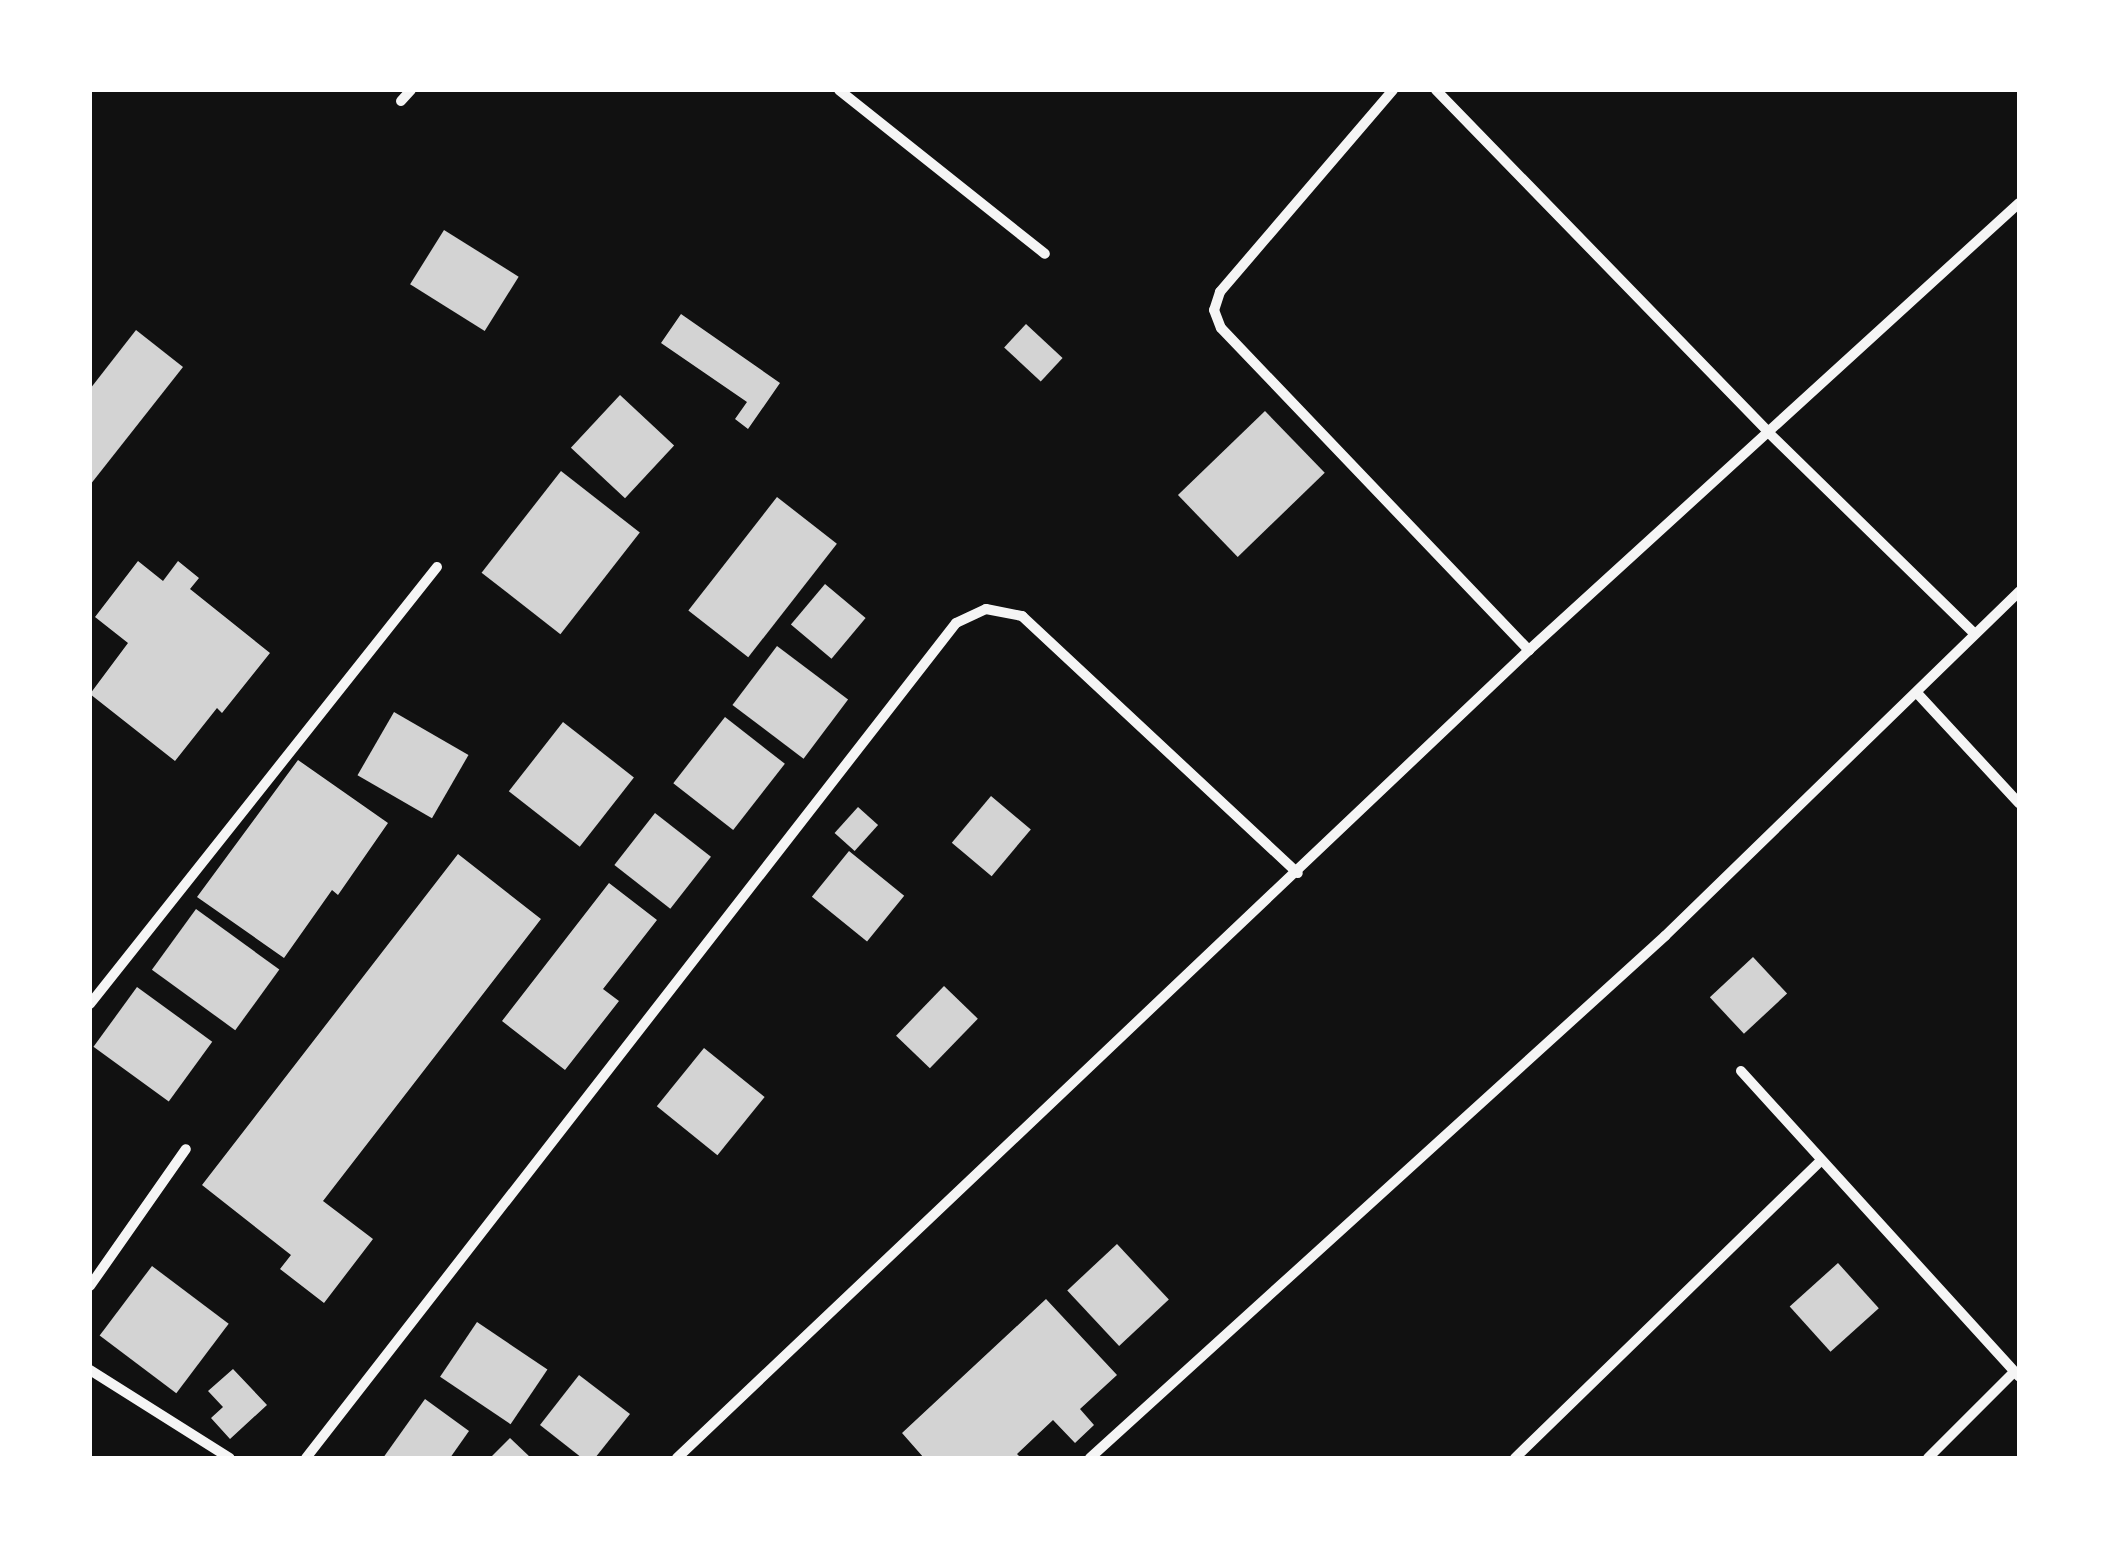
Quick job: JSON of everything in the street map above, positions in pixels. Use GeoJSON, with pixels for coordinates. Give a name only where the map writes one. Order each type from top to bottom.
{"type":"FeatureCollection","features":[{"type":"Feature","properties":{"kind":"street"},"geometry":{"type":"LineString","coordinates":[[402,101],[411,90]]}},
{"type":"Feature","properties":{"kind":"street"},"geometry":{"type":"LineString","coordinates":[[839,90],[1045,254]]}},
{"type":"Feature","properties":{"kind":"street"},"geometry":{"type":"LineString","coordinates":[[1393,90],[1220,292],[1214,310],[1221,328],[1528,650]]}},
{"type":"Feature","properties":{"kind":"street"},"geometry":{"type":"LineString","coordinates":[[1436,90],[1770,434],[1974,633]]}},
{"type":"Feature","properties":{"kind":"street"},"geometry":{"type":"LineString","coordinates":[[677,1458],[1298,874],[1528,650],[1770,434],[2019,203]]}},
{"type":"Feature","properties":{"kind":"street"},"geometry":{"type":"LineString","coordinates":[[90,1004],[437,568]]}},
{"type":"Feature","properties":{"kind":"street"},"geometry":{"type":"LineString","coordinates":[[1090,1458],[1665,936],[2019,592]]}},
{"type":"Feature","properties":{"kind":"street"},"geometry":{"type":"LineString","coordinates":[[306,1458],[956,623],[986,609],[1022,616],[1298,874]]}},
{"type":"Feature","properties":{"kind":"street"},"geometry":{"type":"LineString","coordinates":[[1916,693],[2019,804]]}},
{"type":"Feature","properties":{"kind":"street"},"geometry":{"type":"LineString","coordinates":[[1741,1072],[2016,1375],[1928,1458]]}},
{"type":"Feature","properties":{"kind":"street"},"geometry":{"type":"LineString","coordinates":[[90,1286],[186,1150]]}},
{"type":"Feature","properties":{"kind":"street"},"geometry":{"type":"LineString","coordinates":[[1515,1458],[1821,1160]]}},
{"type":"Feature","properties":{"kind":"street"},"geometry":{"type":"LineString","coordinates":[[90,1370],[230,1458]]}},
{"type":"Feature","properties":{"kind":"building"},"geometry":{"type":"Polygon","coordinates":[[[444,230],[519,277],[485,331],[410,284],[444,230]]]}},
{"type":"Feature","properties":{"kind":"building"},"geometry":{"type":"Polygon","coordinates":[[[681,314],[780,383],[748,429],[735,419],[747,402],[661,343],[681,314]]]}},
{"type":"Feature","properties":{"kind":"building"},"geometry":{"type":"Polygon","coordinates":[[[1026,324],[1063,358],[1041,382],[1004,347],[1026,324]]]}},
{"type":"Feature","properties":{"kind":"building"},"geometry":{"type":"Polygon","coordinates":[[[136,330],[183,367],[90,485],[90,389],[136,330]]]}},
{"type":"Feature","properties":{"kind":"building"},"geometry":{"type":"Polygon","coordinates":[[[620,395],[674,445],[625,498],[571,448],[620,395]]]}},
{"type":"Feature","properties":{"kind":"building"},"geometry":{"type":"Polygon","coordinates":[[[1265,411],[1325,473],[1238,557],[1178,495],[1265,411]]]}},
{"type":"Feature","properties":{"kind":"building"},"geometry":{"type":"Polygon","coordinates":[[[561,471],[640,533],[560,634],[482,573],[561,471]]]}},
{"type":"Feature","properties":{"kind":"building"},"geometry":{"type":"Polygon","coordinates":[[[777,497],[837,544],[748,657],[688,610],[777,497]]]}},
{"type":"Feature","properties":{"kind":"building"},"geometry":{"type":"Polygon","coordinates":[[[138,561],[163,581],[178,561],[199,578],[190,589],[270,653],[222,713],[217,708],[175,761],[90,694],[128,643],[95,617],[138,561]]]}},
{"type":"Feature","properties":{"kind":"building"},"geometry":{"type":"Polygon","coordinates":[[[825,584],[866,618],[832,659],[791,625],[825,584]]]}},
{"type":"Feature","properties":{"kind":"building"},"geometry":{"type":"Polygon","coordinates":[[[777,646],[848,700],[804,759],[732,705],[777,646]]]}},
{"type":"Feature","properties":{"kind":"building"},"geometry":{"type":"Polygon","coordinates":[[[394,712],[468,755],[432,818],[358,775],[394,712]]]}},
{"type":"Feature","properties":{"kind":"building"},"geometry":{"type":"Polygon","coordinates":[[[725,717],[785,764],[733,830],[673,783],[725,717]]]}},
{"type":"Feature","properties":{"kind":"building"},"geometry":{"type":"Polygon","coordinates":[[[563,722],[634,777],[580,847],[509,791],[563,722]]]}},
{"type":"Feature","properties":{"kind":"building"},"geometry":{"type":"Polygon","coordinates":[[[298,760],[388,823],[338,895],[332,890],[284,958],[197,897],[298,760]]]}},
{"type":"Feature","properties":{"kind":"building"},"geometry":{"type":"Polygon","coordinates":[[[991,796],[1031,829],[992,876],[952,843],[991,796]]]}},
{"type":"Feature","properties":{"kind":"building"},"geometry":{"type":"Polygon","coordinates":[[[858,807],[878,825],[855,851],[835,833],[858,807]]]}},
{"type":"Feature","properties":{"kind":"building"},"geometry":{"type":"Polygon","coordinates":[[[655,813],[711,857],[670,909],[614,865],[655,813]]]}},
{"type":"Feature","properties":{"kind":"building"},"geometry":{"type":"Polygon","coordinates":[[[849,851],[904,896],[867,942],[812,897],[849,851]]]}},
{"type":"Feature","properties":{"kind":"building"},"geometry":{"type":"Polygon","coordinates":[[[458,854],[541,919],[323,1201],[373,1239],[324,1303],[280,1269],[291,1255],[202,1185],[458,854]]]}},
{"type":"Feature","properties":{"kind":"building"},"geometry":{"type":"Polygon","coordinates":[[[609,883],[657,920],[603,989],[619,1001],[565,1070],[502,1021],[609,883]]]}},
{"type":"Feature","properties":{"kind":"building"},"geometry":{"type":"Polygon","coordinates":[[[196,909],[279,970],[235,1030],[152,970],[196,909]]]}},
{"type":"Feature","properties":{"kind":"building"},"geometry":{"type":"Polygon","coordinates":[[[1753,957],[1787,994],[1744,1034],[1710,997],[1753,957]]]}},
{"type":"Feature","properties":{"kind":"building"},"geometry":{"type":"Polygon","coordinates":[[[944,986],[978,1019],[930,1068],[896,1036],[944,986]]]}},
{"type":"Feature","properties":{"kind":"building"},"geometry":{"type":"Polygon","coordinates":[[[137,987],[212,1042],[169,1102],[94,1047],[137,987]]]}},
{"type":"Feature","properties":{"kind":"building"},"geometry":{"type":"Polygon","coordinates":[[[704,1048],[765,1097],[717,1155],[657,1106],[704,1048]]]}},
{"type":"Feature","properties":{"kind":"building"},"geometry":{"type":"Polygon","coordinates":[[[1117,1244],[1169,1300],[1119,1346],[1067,1290],[1117,1244]]]}},
{"type":"Feature","properties":{"kind":"building"},"geometry":{"type":"Polygon","coordinates":[[[1838,1263],[1879,1308],[1831,1352],[1790,1306],[1838,1263]]]}},
{"type":"Feature","properties":{"kind":"building"},"geometry":{"type":"Polygon","coordinates":[[[152,1266],[229,1324],[176,1393],[100,1335],[152,1266]]]}},
{"type":"Feature","properties":{"kind":"building"},"geometry":{"type":"Polygon","coordinates":[[[1046,1299],[1117,1375],[1080,1409],[1094,1425],[1075,1443],[1053,1420],[1017,1454],[1021,1458],[924,1458],[902,1433],[1046,1299]]]}},
{"type":"Feature","properties":{"kind":"building"},"geometry":{"type":"Polygon","coordinates":[[[477,1322],[547,1370],[511,1424],[440,1377],[477,1322]]]}},
{"type":"Feature","properties":{"kind":"building"},"geometry":{"type":"Polygon","coordinates":[[[233,1369],[267,1405],[230,1439],[211,1418],[223,1407],[208,1391],[233,1369]]]}},
{"type":"Feature","properties":{"kind":"building"},"geometry":{"type":"Polygon","coordinates":[[[579,1375],[630,1414],[595,1458],[582,1458],[540,1425],[579,1375]]]}},
{"type":"Feature","properties":{"kind":"building"},"geometry":{"type":"Polygon","coordinates":[[[425,1399],[469,1431],[450,1458],[383,1458],[425,1399]]]}},
{"type":"Feature","properties":{"kind":"building"},"geometry":{"type":"Polygon","coordinates":[[[510,1438],[531,1458],[490,1458],[510,1438]]]}}]}
